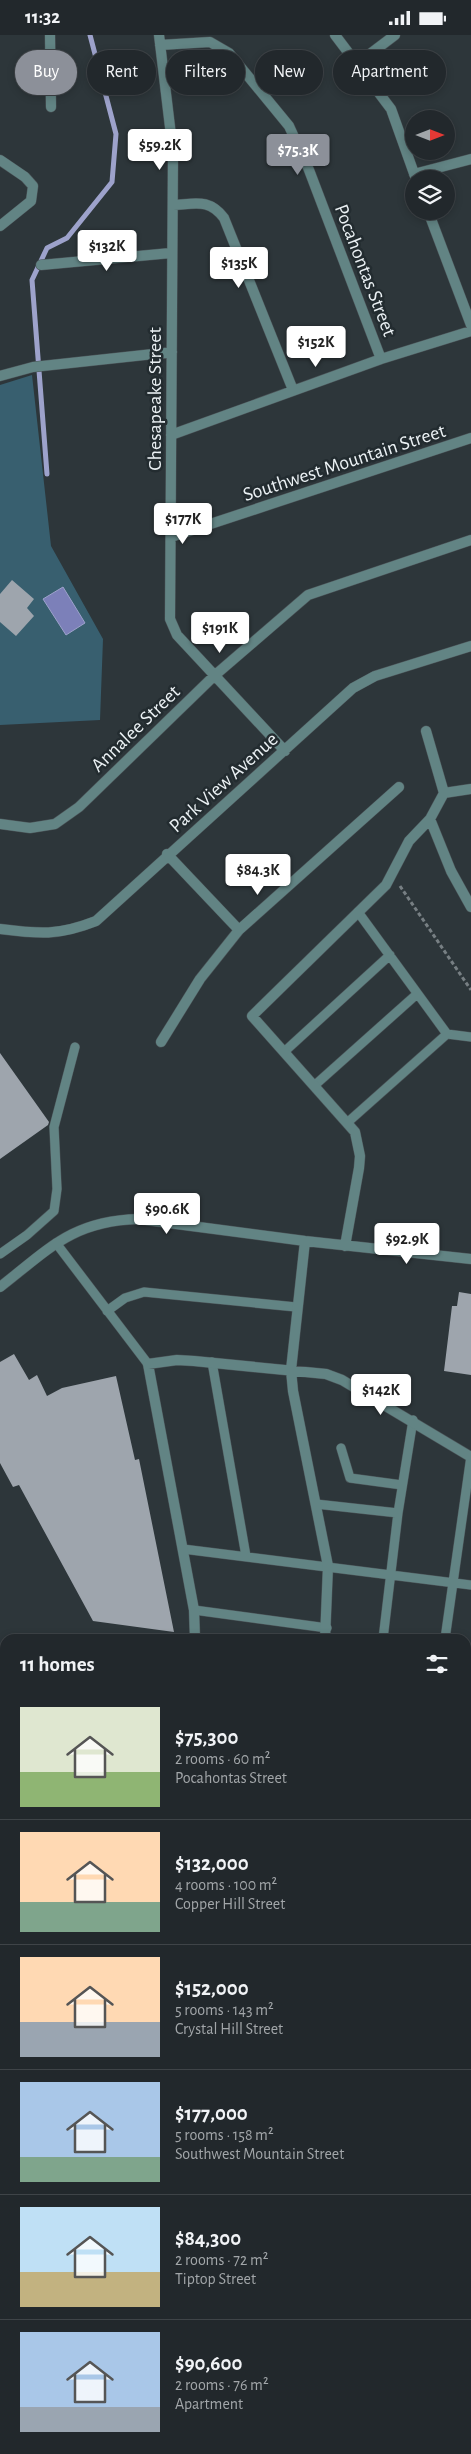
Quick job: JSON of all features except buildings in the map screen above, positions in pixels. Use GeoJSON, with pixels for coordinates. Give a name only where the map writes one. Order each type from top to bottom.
{"type":"FeatureCollection","features":[{"type":"Feature","properties":{"kind":"street"},"geometry":{"type":"LineString","coordinates":[[50,35],[51,107]]}},
{"type":"Feature","properties":{"kind":"street"},"geometry":{"type":"LineString","coordinates":[[335,35],[347,50]]}},
{"type":"Feature","properties":{"kind":"street"},"geometry":{"type":"LineString","coordinates":[[375,50],[395,35]]}},
{"type":"Feature","properties":{"kind":"street","name":"Chesapeake Street"},"geometry":{"type":"LineString","coordinates":[[159,40],[173,152],[170,619],[177,635],[285,751]]}},
{"type":"Feature","properties":{"kind":"street","name":"Pocahontas Street"},"geometry":{"type":"LineString","coordinates":[[159,40],[210,42],[229,53],[289,126],[309,170],[381,359]]}},
{"type":"Feature","properties":{"kind":"street"},"geometry":{"type":"LineString","coordinates":[[381,95],[391,109],[413,170]]}},
{"type":"Feature","properties":{"kind":"street"},"geometry":{"type":"LineString","coordinates":[[437,170],[471,159]]}},
{"type":"Feature","properties":{"kind":"street"},"geometry":{"type":"LineString","coordinates":[[0,160],[25,177],[33,185],[31,201],[0,226]]}},
{"type":"Feature","properties":{"kind":"street"},"geometry":{"type":"LineString","coordinates":[[172,205],[204,203],[216,207],[224,218],[293,390]]}},
{"type":"Feature","properties":{"kind":"street"},"geometry":{"type":"LineString","coordinates":[[431,220],[471,325]]}},
{"type":"Feature","properties":{"kind":"street"},"geometry":{"type":"LineString","coordinates":[[41,265],[171,253]]}},
{"type":"Feature","properties":{"kind":"street"},"geometry":{"type":"LineString","coordinates":[[171,435],[381,359],[471,331]]}},
{"type":"Feature","properties":{"kind":"street"},"geometry":{"type":"LineString","coordinates":[[0,376],[32,367],[172,351]]}},
{"type":"Feature","properties":{"kind":"street","name":"Southwest Mountain Street"},"geometry":{"type":"LineString","coordinates":[[171,537],[471,438]]}},
{"type":"Feature","properties":{"kind":"street","name":"Annalee Street"},"geometry":{"type":"LineString","coordinates":[[0,824],[30,828],[55,824],[78,807],[214,676],[308,595],[471,540]]}},
{"type":"Feature","properties":{"kind":"street","name":"Park View Avenue"},"geometry":{"type":"LineString","coordinates":[[0,929],[41,935],[72,930],[96,921],[353,688],[375,676],[471,645]]}},
{"type":"Feature","properties":{"kind":"street"},"geometry":{"type":"LineString","coordinates":[[345,1246],[360,1155],[357,1137],[348,1122],[252,1015],[386,885],[409,841],[430,819],[444,793],[426,731]]}},
{"type":"Feature","properties":{"kind":"street"},"geometry":{"type":"LineString","coordinates":[[161,1042],[200,979],[239,930],[399,787]]}},
{"type":"Feature","properties":{"kind":"street"},"geometry":{"type":"LineString","coordinates":[[444,793],[471,789]]}},
{"type":"Feature","properties":{"kind":"street"},"geometry":{"type":"LineString","coordinates":[[430,819],[451,871],[471,907]]}},
{"type":"Feature","properties":{"kind":"street"},"geometry":{"type":"LineString","coordinates":[[168,854],[239,930]]}},
{"type":"Feature","properties":{"kind":"street"},"geometry":{"type":"LineString","coordinates":[[0,1287],[56,1243],[74,1232],[93,1224],[115,1220],[138,1219],[345,1246],[471,1259]]}},
{"type":"Feature","properties":{"kind":"street"},"geometry":{"type":"LineString","coordinates":[[305,1241],[296,1307],[292,1370],[293,1391],[328,1566],[325,1634]]}},
{"type":"Feature","properties":{"kind":"street"},"geometry":{"type":"LineString","coordinates":[[196,1634],[194,1610],[148,1364],[177,1360],[326,1374],[342,1380],[413,1420],[471,1456]]}},
{"type":"Feature","properties":{"kind":"lane"},"geometry":{"type":"LineString","coordinates":[[358,912],[447,1034],[471,1037]]}},
{"type":"Feature","properties":{"kind":"lane"},"geometry":{"type":"LineString","coordinates":[[284,1052],[390,955]]}},
{"type":"Feature","properties":{"kind":"lane"},"geometry":{"type":"LineString","coordinates":[[315,1085],[417,994]]}},
{"type":"Feature","properties":{"kind":"lane"},"geometry":{"type":"LineString","coordinates":[[348,1122],[447,1034]]}},
{"type":"Feature","properties":{"kind":"lane"},"geometry":{"type":"LineString","coordinates":[[0,1254],[28,1235],[54,1211],[57,1189],[54,1127],[75,1047]]}},
{"type":"Feature","properties":{"kind":"lane"},"geometry":{"type":"LineString","coordinates":[[56,1243],[148,1364]]}},
{"type":"Feature","properties":{"kind":"lane"},"geometry":{"type":"LineString","coordinates":[[107,1311],[125,1298],[144,1292],[296,1307]]}},
{"type":"Feature","properties":{"kind":"lane"},"geometry":{"type":"LineString","coordinates":[[212,1362],[246,1556]]}},
{"type":"Feature","properties":{"kind":"lane"},"geometry":{"type":"LineString","coordinates":[[385,1634],[398,1513],[413,1420]]}},
{"type":"Feature","properties":{"kind":"lane"},"geometry":{"type":"LineString","coordinates":[[341,1448],[350,1478],[402,1485]]}},
{"type":"Feature","properties":{"kind":"lane"},"geometry":{"type":"LineString","coordinates":[[446,1634],[471,1456]]}},
{"type":"Feature","properties":{"kind":"lane"},"geometry":{"type":"LineString","coordinates":[[316,1504],[398,1513]]}},
{"type":"Feature","properties":{"kind":"lane"},"geometry":{"type":"LineString","coordinates":[[183,1549],[471,1585]]}},
{"type":"Feature","properties":{"kind":"lane"},"geometry":{"type":"LineString","coordinates":[[194,1610],[326,1628]]}},
{"type":"Feature","properties":{"kind":"path"},"geometry":{"type":"LineString","coordinates":[[392,875],[471,989]]}},
{"type":"Feature","properties":{"kind":"shaded area"},"geometry":{"type":"Polygon","coordinates":[[[32,375],[51,546],[103,639],[100,720],[0,725],[0,385],[32,375]]]}},
{"type":"Feature","properties":{"kind":"water"},"geometry":{"type":"Polygon","coordinates":[[[63,587],[85,623],[66,635],[43,599],[63,587]]]}},
{"type":"Feature","properties":{"kind":"waterway"},"geometry":{"type":"LineString","coordinates":[[47,474],[32,280],[47,248],[67,238],[112,182],[116,134],[90,35]]}}]}
